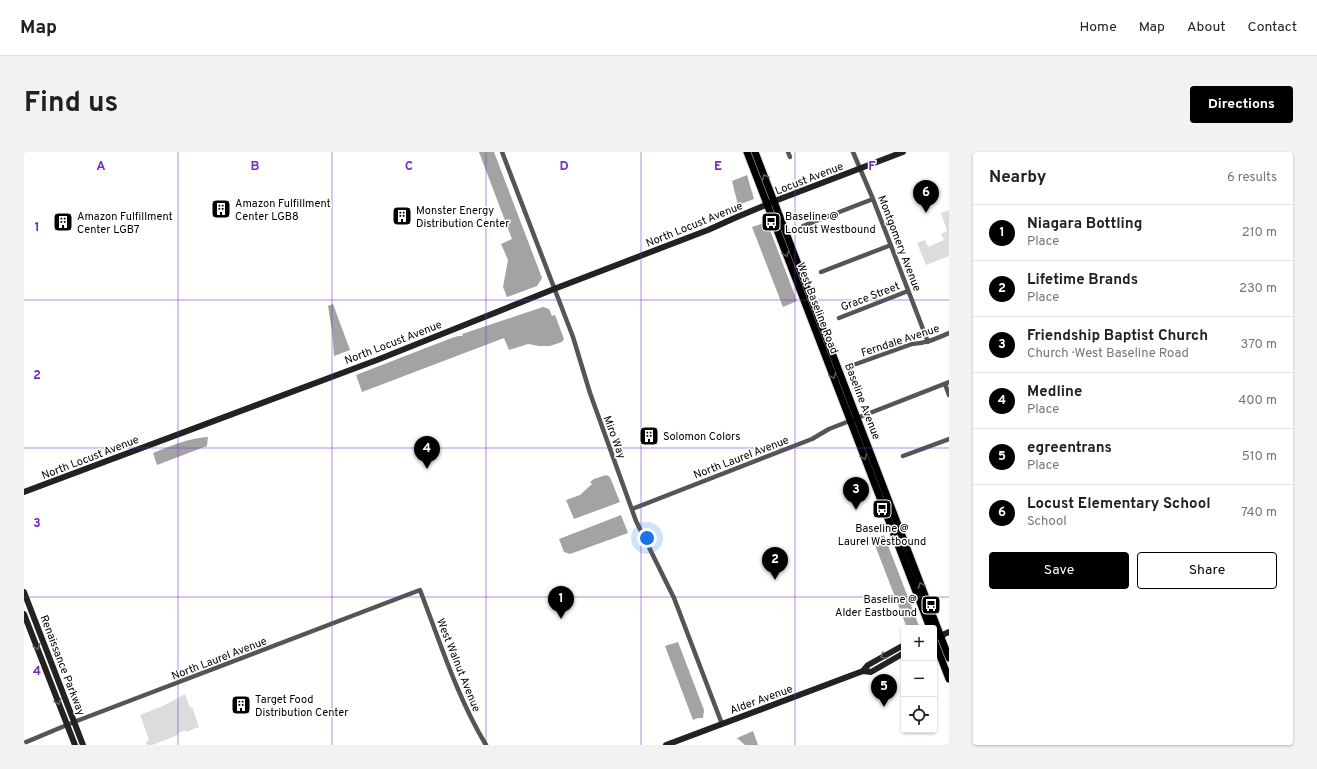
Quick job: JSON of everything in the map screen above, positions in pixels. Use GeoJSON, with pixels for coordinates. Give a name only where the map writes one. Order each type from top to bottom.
{"type":"FeatureCollection","features":[{"type":"Feature","properties":{"kind":"main road","name":"West Baseline Road"},"geometry":{"type":"LineString","coordinates":[[747,152],[854,419],[929,625]]}},
{"type":"Feature","properties":{"kind":"main road","name":"Baseline Avenue"},"geometry":{"type":"LineString","coordinates":[[755,152],[775,202],[854,419],[933,625]]}},
{"type":"Feature","properties":{"kind":"main road","name":"Baseline Avenue"},"geometry":{"type":"LineString","coordinates":[[937,635],[949,658]]}},
{"type":"Feature","properties":{"kind":"main road"},"geometry":{"type":"LineString","coordinates":[[937,648],[949,679]]}},
{"type":"Feature","properties":{"kind":"street","name":"Miro Way"},"geometry":{"type":"LineString","coordinates":[[502,152],[573,337],[590,393],[632,509],[648,546],[674,598],[722,724]]}},
{"type":"Feature","properties":{"kind":"street","name":"Montgomery Avenue"},"geometry":{"type":"LineString","coordinates":[[853,152],[873,199],[928,342]]}},
{"type":"Feature","properties":{"kind":"street","name":"Locust Avenue"},"geometry":{"type":"LineString","coordinates":[[767,205],[903,152]]}},
{"type":"Feature","properties":{"kind":"street"},"geometry":{"type":"LineString","coordinates":[[803,226],[873,199]]}},
{"type":"Feature","properties":{"kind":"street","name":"North Locust Avenue"},"geometry":{"type":"LineString","coordinates":[[24,492],[377,360],[554,289],[686,239],[767,205]]}},
{"type":"Feature","properties":{"kind":"street"},"geometry":{"type":"LineString","coordinates":[[821,272],[891,245]]}},
{"type":"Feature","properties":{"kind":"street","name":"Grace Street"},"geometry":{"type":"LineString","coordinates":[[839,318],[908,291]]}},
{"type":"Feature","properties":{"kind":"street","name":"Ferndale Avenue"},"geometry":{"type":"LineString","coordinates":[[856,364],[912,344],[928,342],[949,333]]}},
{"type":"Feature","properties":{"kind":"street"},"geometry":{"type":"LineString","coordinates":[[947,383],[949,395]]}},
{"type":"Feature","properties":{"kind":"street","name":"North Laurel Avenue"},"geometry":{"type":"LineString","coordinates":[[632,509],[812,439],[829,429],[947,383]]}},
{"type":"Feature","properties":{"kind":"street"},"geometry":{"type":"LineString","coordinates":[[903,456],[949,439]]}},
{"type":"Feature","properties":{"kind":"street","name":"North Laurel Avenue"},"geometry":{"type":"LineString","coordinates":[[24,743],[74,722],[420,590]]}},
{"type":"Feature","properties":{"kind":"street","name":"West Walnut Avenue"},"geometry":{"type":"LineString","coordinates":[[420,590],[463,701],[473,723],[486,745]]}},
{"type":"Feature","properties":{"kind":"street","name":"Renaissance Parkway"},"geometry":{"type":"LineString","coordinates":[[24,592],[83,745]]}},
{"type":"Feature","properties":{"kind":"street","name":"Renaissance Parkway"},"geometry":{"type":"LineString","coordinates":[[24,614],[75,745]]}},
{"type":"Feature","properties":{"kind":"street"},"geometry":{"type":"LineString","coordinates":[[937,635],[949,632]]}},
{"type":"Feature","properties":{"kind":"street","name":"Alder Avenue"},"geometry":{"type":"LineString","coordinates":[[863,671],[868,665],[901,647]]}},
{"type":"Feature","properties":{"kind":"street","name":"Alder Avenue"},"geometry":{"type":"LineString","coordinates":[[666,745],[863,671],[871,672],[901,655]]}},
{"type":"Feature","properties":{"kind":"shaded area"},"geometry":{"type":"Polygon","coordinates":[[[479,152],[494,152],[542,278],[537,286],[507,297],[503,287],[508,260],[501,244],[512,239],[479,152]]]}},
{"type":"Feature","properties":{"kind":"shaded area"},"geometry":{"type":"Polygon","coordinates":[[[747,175],[754,199],[738,205],[732,181],[747,175]]]}},
{"type":"Feature","properties":{"kind":"shaded area"},"geometry":{"type":"Polygon","coordinates":[[[949,210],[949,256],[926,265],[917,243],[925,240],[928,247],[944,240],[941,234],[947,231],[941,213],[949,210]]]}},
{"type":"Feature","properties":{"kind":"shaded area"},"geometry":{"type":"Polygon","coordinates":[[[767,222],[797,301],[783,307],[752,227],[767,222]]]}},
{"type":"Feature","properties":{"kind":"shaded area"},"geometry":{"type":"Polygon","coordinates":[[[333,304],[350,350],[334,356],[328,306],[333,304]]]}},
{"type":"Feature","properties":{"kind":"shaded area"},"geometry":{"type":"Polygon","coordinates":[[[543,307],[549,309],[552,316],[555,315],[564,339],[562,342],[550,346],[528,344],[509,350],[504,338],[362,392],[356,375],[449,339],[463,336],[462,334],[543,307]]]}},
{"type":"Feature","properties":{"kind":"shaded area"},"geometry":{"type":"Polygon","coordinates":[[[208,437],[207,446],[157,465],[153,453],[173,445],[208,437]]]}},
{"type":"Feature","properties":{"kind":"shaded area"},"geometry":{"type":"Polygon","coordinates":[[[606,475],[610,477],[620,502],[574,519],[566,500],[580,495],[592,484],[590,482],[606,475]]]}},
{"type":"Feature","properties":{"kind":"shaded area"},"geometry":{"type":"Polygon","coordinates":[[[621,515],[628,533],[570,554],[564,552],[559,539],[621,515]]]}},
{"type":"Feature","properties":{"kind":"shaded area"},"geometry":{"type":"Polygon","coordinates":[[[884,535],[919,625],[906,625],[873,540],[884,535]]]}},
{"type":"Feature","properties":{"kind":"shaded area"},"geometry":{"type":"Polygon","coordinates":[[[678,642],[704,710],[703,718],[693,720],[665,646],[678,642]]]}},
{"type":"Feature","properties":{"kind":"shaded area"},"geometry":{"type":"Polygon","coordinates":[[[185,694],[190,708],[192,707],[199,727],[186,732],[185,730],[178,733],[178,735],[152,745],[147,745],[146,742],[149,740],[140,715],[165,705],[185,694]]]}},
{"type":"Feature","properties":{"kind":"shaded area"},"geometry":{"type":"Polygon","coordinates":[[[753,731],[758,745],[745,745],[737,738],[753,731]]]}},
{"type":"Feature","properties":{"kind":"place","name":"Amazon Fulfillment Center LGB8"},"geometry":{"type":"Point","coordinates":[221,209]}},
{"type":"Feature","properties":{"kind":"place","name":"Locust Elementary School"},"geometry":{"type":"Point","coordinates":[926,213]}},
{"type":"Feature","properties":{"kind":"place","name":"Monster Energy Distribution Center"},"geometry":{"type":"Point","coordinates":[402,216]}},
{"type":"Feature","properties":{"kind":"place","name":"Amazon Fulfillment Center LGB7"},"geometry":{"type":"Point","coordinates":[63,222]}},
{"type":"Feature","properties":{"kind":"place","name":"Baseline @ Locust Westbound"},"geometry":{"type":"Point","coordinates":[771,222]}},
{"type":"Feature","properties":{"kind":"place","name":"Solomon Colors"},"geometry":{"type":"Point","coordinates":[649,436]}},
{"type":"Feature","properties":{"kind":"place","name":"Medline"},"geometry":{"type":"Point","coordinates":[427,469]}},
{"type":"Feature","properties":{"kind":"place","name":"Baseline @ Laurel Westbound"},"geometry":{"type":"Point","coordinates":[882,509]}},
{"type":"Feature","properties":{"kind":"place","name":"Friendship Baptist Church"},"geometry":{"type":"Point","coordinates":[856,510]}},
{"type":"Feature","properties":{"kind":"place","name":"Lifetime Brands"},"geometry":{"type":"Point","coordinates":[775,580]}},
{"type":"Feature","properties":{"kind":"place","name":"Baseline @ Alder Eastbound"},"geometry":{"type":"Point","coordinates":[931,605]}},
{"type":"Feature","properties":{"kind":"place","name":"Niagara Bottling"},"geometry":{"type":"Point","coordinates":[561,619]}},
{"type":"Feature","properties":{"kind":"place","name":"Target Food Distribution Center"},"geometry":{"type":"Point","coordinates":[241,705]}},
{"type":"Feature","properties":{"kind":"place","name":"egreentrans"},"geometry":{"type":"Point","coordinates":[884,707]}}]}
